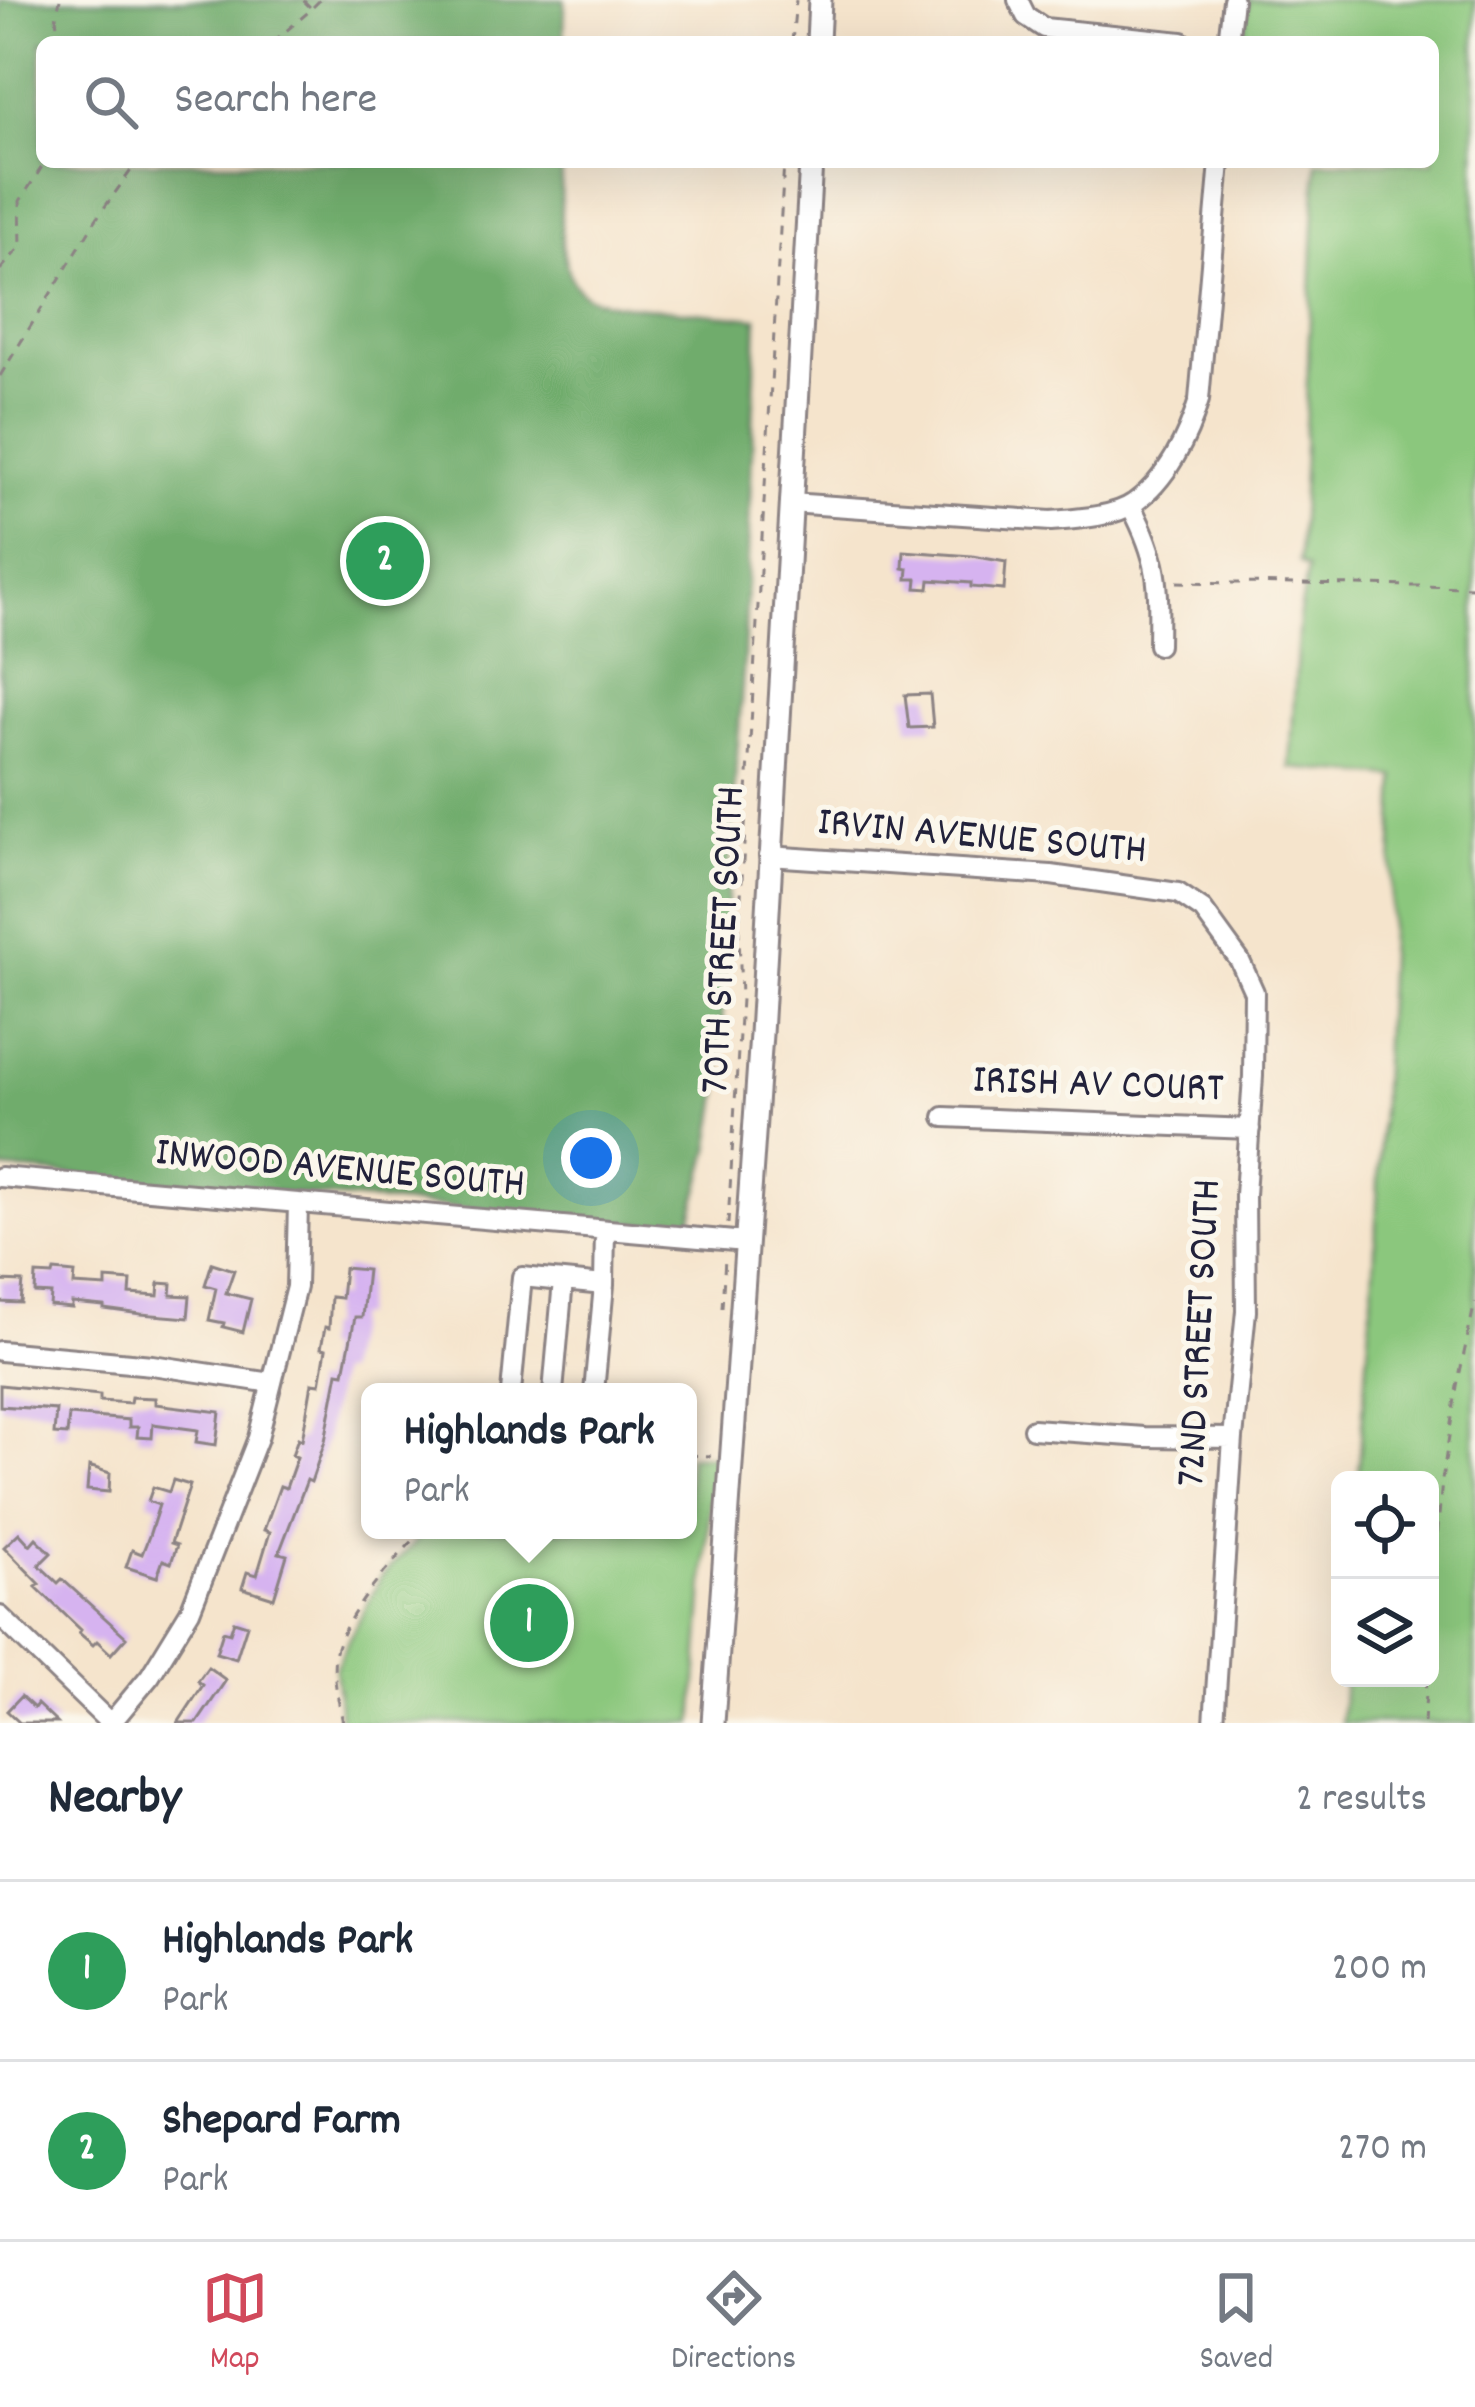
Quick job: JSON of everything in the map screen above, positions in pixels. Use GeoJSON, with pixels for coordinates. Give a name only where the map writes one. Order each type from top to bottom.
{"type":"FeatureCollection","features":[{"type":"Feature","properties":{"kind":"main road"},"geometry":{"type":"LineString","coordinates":[[818,36],[820,0]]}},
{"type":"Feature","properties":{"kind":"main road","name":"70TH STREET SOUTH"},"geometry":{"type":"LineString","coordinates":[[713,1723],[811,168]]}},
{"type":"Feature","properties":{"kind":"street"},"geometry":{"type":"LineString","coordinates":[[1018,0],[1026,16],[1044,28],[1123,36]]}},
{"type":"Feature","properties":{"kind":"street"},"geometry":{"type":"LineString","coordinates":[[1229,36],[1233,0]]}},
{"type":"Feature","properties":{"kind":"street"},"geometry":{"type":"LineString","coordinates":[[790,503],[1051,521],[1131,506],[1189,434],[1199,400],[1219,168]]}},
{"type":"Feature","properties":{"kind":"street"},"geometry":{"type":"LineString","coordinates":[[1131,506],[1160,581],[1158,645]]}},
{"type":"Feature","properties":{"kind":"street","name":"IRVIN AVENUE SOUTH"},"geometry":{"type":"LineString","coordinates":[[769,856],[1051,875],[1178,893],[1203,910],[1234,952]]}},
{"type":"Feature","properties":{"kind":"street","name":"72ND STREET SOUTH"},"geometry":{"type":"LineString","coordinates":[[1214,1723],[1232,1438],[1246,1311],[1245,1195],[1255,992],[1234,952]]}},
{"type":"Feature","properties":{"kind":"street","name":"IRISH AV COURT"},"geometry":{"type":"LineString","coordinates":[[944,1117],[1250,1129]]}},
{"type":"Feature","properties":{"kind":"street","name":"INWOOD AVENUE SOUTH"},"geometry":{"type":"LineString","coordinates":[[0,1177],[746,1242]]}},
{"type":"Feature","properties":{"kind":"street"},"geometry":{"type":"LineString","coordinates":[[0,1616],[111,1723],[150,1676],[190,1611],[258,1438],[296,1287],[298,1204]]}},
{"type":"Feature","properties":{"kind":"street"},"geometry":{"type":"LineString","coordinates":[[595,1383],[605,1230]]}},
{"type":"Feature","properties":{"kind":"street"},"geometry":{"type":"LineString","coordinates":[[512,1383],[522,1277],[604,1285]]}},
{"type":"Feature","properties":{"kind":"street"},"geometry":{"type":"LineString","coordinates":[[554,1383],[563,1281]]}},
{"type":"Feature","properties":{"kind":"street"},"geometry":{"type":"LineString","coordinates":[[0,1351],[152,1365],[272,1383]]}},
{"type":"Feature","properties":{"kind":"street"},"geometry":{"type":"LineString","coordinates":[[1033,1429],[1232,1438]]}},
{"type":"Feature","properties":{"kind":"path"},"geometry":{"type":"LineString","coordinates":[[58,36],[60,0]]}},
{"type":"Feature","properties":{"kind":"path"},"geometry":{"type":"LineString","coordinates":[[303,0],[311,9]]}},
{"type":"Feature","properties":{"kind":"path"},"geometry":{"type":"LineString","coordinates":[[280,36],[320,0]]}},
{"type":"Feature","properties":{"kind":"path"},"geometry":{"type":"LineString","coordinates":[[793,36],[796,0]]}},
{"type":"Feature","properties":{"kind":"path"},"geometry":{"type":"LineString","coordinates":[[0,271],[20,247],[20,201],[41,168]]}},
{"type":"Feature","properties":{"kind":"path"},"geometry":{"type":"LineString","coordinates":[[0,376],[103,207],[132,168]]}},
{"type":"Feature","properties":{"kind":"path"},"geometry":{"type":"LineString","coordinates":[[729,1200],[741,1000],[741,882],[784,168]]}},
{"type":"Feature","properties":{"kind":"path"},"geometry":{"type":"LineString","coordinates":[[1160,581],[1475,587]]}},
{"type":"Feature","properties":{"kind":"path"},"geometry":{"type":"LineString","coordinates":[[1434,1579],[1442,1480],[1475,1302]]}},
{"type":"Feature","properties":{"kind":"path"},"geometry":{"type":"LineString","coordinates":[[697,1455],[713,1456]]}},
{"type":"Feature","properties":{"kind":"path"},"geometry":{"type":"LineString","coordinates":[[344,1723],[335,1655],[342,1635],[391,1565],[416,1539]]}},
{"type":"Feature","properties":{"kind":"path"},"geometry":{"type":"LineString","coordinates":[[1424,1723],[1426,1687]]}},
{"type":"Feature","properties":{"kind":"green space"},"geometry":{"type":"Polygon","coordinates":[[[0,0],[565,0],[564,36],[36,36],[36,168],[562,168],[564,254],[568,272],[587,296],[624,305],[757,318],[744,659],[719,1096],[689,1228],[0,1169],[0,0]]]}},
{"type":"Feature","properties":{"kind":"green space"},"geometry":{"type":"Polygon","coordinates":[[[1249,0],[1475,0],[1475,1723],[1341,1723],[1343,1687],[1439,1687],[1439,1471],[1359,1471],[1374,1271],[1396,777],[1290,768],[1299,619],[1308,569],[1299,563],[1317,168],[1439,168],[1439,36],[1244,36],[1249,0]]]}},
{"type":"Feature","properties":{"kind":"green space"},"geometry":{"type":"Polygon","coordinates":[[[697,1456],[713,1456],[694,1723],[341,1723],[335,1668],[380,1578],[418,1539],[697,1539],[697,1456]]]}},
{"type":"Feature","properties":{"kind":"building"},"geometry":{"type":"Polygon","coordinates":[[[904,551],[1006,562],[1004,590],[930,580],[929,589],[916,588],[917,579],[907,579],[908,569],[903,568],[904,551]]]}},
{"type":"Feature","properties":{"kind":"building"},"geometry":{"type":"Polygon","coordinates":[[[930,694],[933,727],[909,728],[905,695],[930,694]]]}},
{"type":"Feature","properties":{"kind":"building"},"geometry":{"type":"Polygon","coordinates":[[[212,1263],[234,1270],[226,1293],[251,1299],[243,1332],[209,1320],[216,1288],[205,1285],[212,1263]]]}},
{"type":"Feature","properties":{"kind":"building"},"geometry":{"type":"Polygon","coordinates":[[[344,1268],[367,1270],[362,1317],[355,1317],[344,1373],[338,1372],[325,1441],[311,1482],[307,1480],[279,1553],[287,1555],[274,1598],[242,1588],[247,1572],[257,1575],[270,1532],[264,1530],[297,1457],[292,1455],[298,1438],[302,1440],[312,1383],[320,1384],[331,1297],[341,1298],[344,1268]]]}},
{"type":"Feature","properties":{"kind":"building"},"geometry":{"type":"Polygon","coordinates":[[[54,1271],[75,1273],[74,1285],[106,1287],[106,1279],[131,1281],[130,1294],[158,1296],[159,1283],[172,1284],[171,1295],[190,1296],[188,1318],[72,1303],[72,1308],[50,1306],[51,1294],[35,1293],[36,1274],[53,1275],[54,1271]]]}},
{"type":"Feature","properties":{"kind":"building"},"geometry":{"type":"Polygon","coordinates":[[[0,1281],[23,1282],[21,1303],[0,1302],[0,1281]]]}},
{"type":"Feature","properties":{"kind":"building"},"geometry":{"type":"Polygon","coordinates":[[[0,1385],[100,1395],[100,1401],[130,1403],[131,1397],[155,1398],[155,1404],[220,1412],[216,1445],[196,1442],[198,1430],[153,1424],[152,1438],[137,1437],[138,1427],[129,1427],[129,1420],[69,1415],[67,1435],[54,1434],[56,1410],[0,1406],[0,1385]]]}},
{"type":"Feature","properties":{"kind":"building"},"geometry":{"type":"Polygon","coordinates":[[[89,1466],[110,1473],[109,1492],[87,1490],[89,1466]]]}},
{"type":"Feature","properties":{"kind":"building"},"geometry":{"type":"Polygon","coordinates":[[[173,1480],[190,1485],[171,1543],[177,1545],[171,1563],[163,1560],[157,1577],[126,1567],[132,1550],[142,1554],[149,1536],[159,1505],[148,1501],[153,1487],[169,1492],[173,1480]]]}},
{"type":"Feature","properties":{"kind":"building"},"geometry":{"type":"Polygon","coordinates":[[[19,1533],[30,1545],[36,1538],[51,1553],[39,1565],[58,1583],[62,1579],[126,1637],[111,1654],[79,1633],[4,1547],[19,1533]]]}},
{"type":"Feature","properties":{"kind":"building"},"geometry":{"type":"Polygon","coordinates":[[[234,1621],[247,1625],[236,1659],[216,1653],[223,1631],[230,1633],[234,1621]]]}},
{"type":"Feature","properties":{"kind":"building"},"geometry":{"type":"Polygon","coordinates":[[[208,1667],[226,1680],[197,1723],[178,1723],[203,1685],[198,1681],[208,1667]]]}},
{"type":"Feature","properties":{"kind":"building"},"geometry":{"type":"Polygon","coordinates":[[[21,1696],[57,1723],[20,1723],[7,1711],[21,1696]]]}},
{"type":"Feature","properties":{"kind":"place","name":"Shepard Farm"},"geometry":{"type":"Point","coordinates":[385,561]}},
{"type":"Feature","properties":{"kind":"place","name":"Highlands Park"},"geometry":{"type":"Point","coordinates":[529,1623]}}]}
